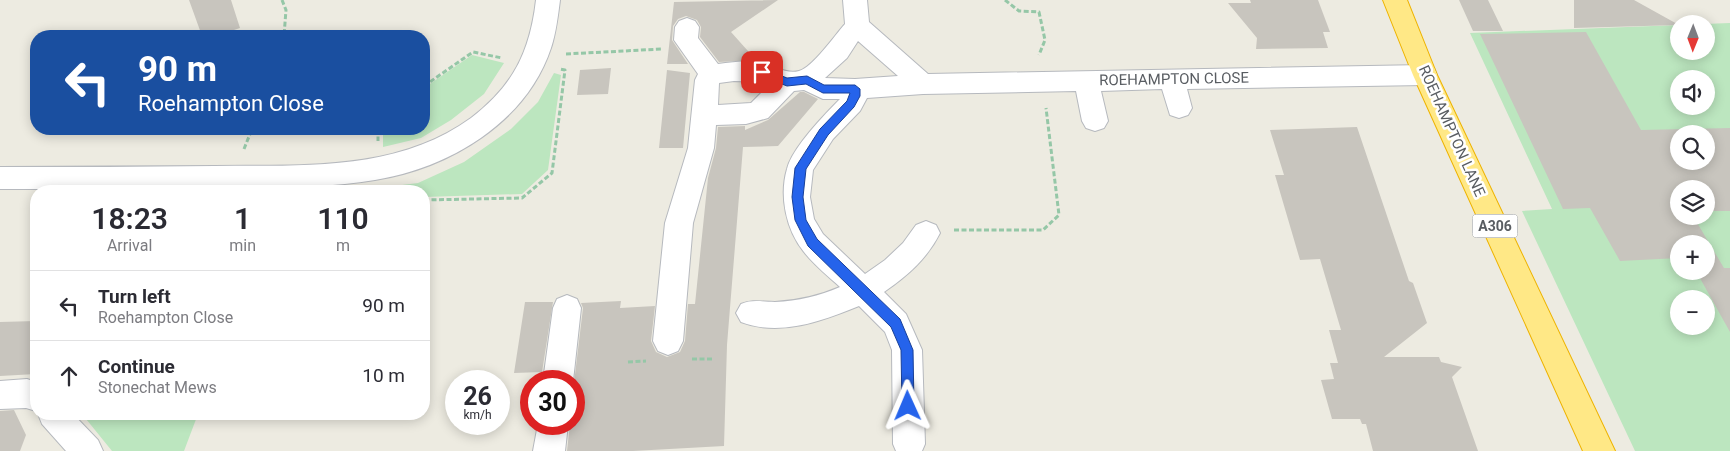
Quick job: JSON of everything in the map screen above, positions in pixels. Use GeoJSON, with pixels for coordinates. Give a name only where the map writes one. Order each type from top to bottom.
{"type":"FeatureCollection","features":[{"type":"Feature","properties":{"kind":"highway","name":"ROEHAMPTON LANE"},"geometry":{"type":"LineString","coordinates":[[1395,0],[1425,74],[1599,451]]}},
{"type":"Feature","properties":{"kind":"street"},"geometry":{"type":"LineString","coordinates":[[0,178],[342,174],[379,168],[437,152],[484,124],[517,90],[536,56],[546,18],[548,0]]}},
{"type":"Feature","properties":{"kind":"street"},"geometry":{"type":"LineString","coordinates":[[704,115],[746,114],[759,111],[797,81],[832,58],[857,26],[855,0]]}},
{"type":"Feature","properties":{"kind":"street"},"geometry":{"type":"LineString","coordinates":[[857,26],[923,84]]}},
{"type":"Feature","properties":{"kind":"street"},"geometry":{"type":"LineString","coordinates":[[668,341],[679,223],[701,148],[707,80],[712,74],[690,37]]}},
{"type":"Feature","properties":{"kind":"street","name":"ROEHAMPTON CLOSE"},"geometry":{"type":"LineString","coordinates":[[712,74],[734,71],[762,72],[823,89],[855,89],[923,84],[1425,74]]}},
{"type":"Feature","properties":{"kind":"street"},"geometry":{"type":"LineString","coordinates":[[1172,80],[1179,108]]}},
{"type":"Feature","properties":{"kind":"street"},"geometry":{"type":"LineString","coordinates":[[1086,81],[1095,121]]}},
{"type":"Feature","properties":{"kind":"street"},"geometry":{"type":"LineString","coordinates":[[855,89],[855,96],[851,104],[824,132],[800,168],[797,197],[801,220],[812,243],[896,323],[907,350],[909,444]]}},
{"type":"Feature","properties":{"kind":"street"},"geometry":{"type":"LineString","coordinates":[[752,313],[768,317],[801,312],[838,303],[878,283],[919,247],[926,233]]}},
{"type":"Feature","properties":{"kind":"street"},"geometry":{"type":"LineString","coordinates":[[559,370],[567,308]]}},
{"type":"Feature","properties":{"kind":"street"},"geometry":{"type":"LineString","coordinates":[[0,395],[30,394]]}},
{"type":"Feature","properties":{"kind":"street"},"geometry":{"type":"LineString","coordinates":[[59,420],[87,451]]}},
{"type":"Feature","properties":{"kind":"street"},"geometry":{"type":"LineString","coordinates":[[549,451],[551,435]]}},
{"type":"Feature","properties":{"kind":"path"},"geometry":{"type":"LineString","coordinates":[[282,0],[286,10],[284,30]]}},
{"type":"Feature","properties":{"kind":"path"},"geometry":{"type":"LineString","coordinates":[[926,233],[944,230],[1043,230],[1059,214],[1039,55],[1045,40],[1039,12],[1020,11],[1005,0]]}},
{"type":"Feature","properties":{"kind":"path"},"geometry":{"type":"LineString","coordinates":[[536,56],[690,37]]}},
{"type":"Feature","properties":{"kind":"green space"},"geometry":{"type":"Polygon","coordinates":[[[1730,23],[1730,451],[1635,451],[1522,211],[1552,209],[1470,33],[1670,25],[1670,60],[1715,60],[1715,24],[1730,23]]]}},
{"type":"Feature","properties":{"kind":"green space"},"geometry":{"type":"Polygon","coordinates":[[[472,55],[504,63],[484,94],[451,120],[430,133],[430,84],[472,55]]]}},
{"type":"Feature","properties":{"kind":"green space"},"geometry":{"type":"Polygon","coordinates":[[[554,73],[561,75],[548,170],[522,194],[430,197],[430,185],[402,185],[418,183],[464,162],[511,129],[538,102],[554,73]]]}},
{"type":"Feature","properties":{"kind":"green space"},"geometry":{"type":"Polygon","coordinates":[[[383,135],[426,135],[421,138],[383,147],[383,135]]]}},
{"type":"Feature","properties":{"kind":"green space"},"geometry":{"type":"Polygon","coordinates":[[[87,420],[196,420],[184,451],[112,451],[87,420]]]}},
{"type":"Feature","properties":{"kind":"building"},"geometry":{"type":"Polygon","coordinates":[[[189,0],[231,0],[240,28],[234,30],[200,30],[189,0]]]}},
{"type":"Feature","properties":{"kind":"building"},"geometry":{"type":"Polygon","coordinates":[[[778,0],[731,32],[756,60],[719,62],[700,37],[701,27],[697,20],[686,16],[678,19],[673,26],[672,40],[688,64],[667,64],[674,2],[778,0]]]}},
{"type":"Feature","properties":{"kind":"building"},"geometry":{"type":"Polygon","coordinates":[[[1250,0],[1318,0],[1330,32],[1323,32],[1328,48],[1256,49],[1257,38],[1228,3],[1251,3],[1250,0]]]}},
{"type":"Feature","properties":{"kind":"building"},"geometry":{"type":"Polygon","coordinates":[[[1459,0],[1488,0],[1503,31],[1473,31],[1459,0]]]}},
{"type":"Feature","properties":{"kind":"building"},"geometry":{"type":"Polygon","coordinates":[[[1574,0],[1634,0],[1670,20],[1670,25],[1574,28],[1574,0]]]}},
{"type":"Feature","properties":{"kind":"building"},"geometry":{"type":"Polygon","coordinates":[[[1586,32],[1641,130],[1670,129],[1670,170],[1715,170],[1715,128],[1730,128],[1730,211],[1715,211],[1715,180],[1670,180],[1670,225],[1698,225],[1704,235],[1670,235],[1670,258],[1620,261],[1590,208],[1563,209],[1480,34],[1586,32]]]}},
{"type":"Feature","properties":{"kind":"building"},"geometry":{"type":"Polygon","coordinates":[[[611,68],[608,94],[577,95],[580,70],[611,68]]]}},
{"type":"Feature","properties":{"kind":"building"},"geometry":{"type":"Polygon","coordinates":[[[667,70],[690,73],[683,148],[659,148],[667,70]]]}},
{"type":"Feature","properties":{"kind":"building"},"geometry":{"type":"Polygon","coordinates":[[[800,92],[818,99],[778,146],[743,147],[727,345],[724,446],[633,451],[567,451],[569,435],[585,435],[585,370],[576,370],[583,308],[581,303],[621,301],[620,308],[655,306],[651,341],[656,352],[667,357],[680,352],[685,341],[688,304],[695,304],[708,178],[716,148],[718,127],[745,126],[745,130],[768,120],[800,92]]]}},
{"type":"Feature","properties":{"kind":"building"},"geometry":{"type":"Polygon","coordinates":[[[1357,127],[1409,281],[1413,283],[1427,323],[1384,357],[1439,357],[1441,362],[1462,367],[1452,377],[1478,451],[1373,451],[1366,424],[1362,424],[1360,419],[1332,419],[1321,380],[1334,379],[1330,363],[1338,363],[1329,330],[1341,330],[1320,259],[1300,260],[1275,175],[1284,175],[1270,130],[1357,127]]]}},
{"type":"Feature","properties":{"kind":"building"},"geometry":{"type":"Polygon","coordinates":[[[1715,253],[1724,268],[1730,268],[1730,332],[1715,305],[1715,290],[1707,290],[1701,280],[1715,280],[1715,253]]]}},
{"type":"Feature","properties":{"kind":"building"},"geometry":{"type":"Polygon","coordinates":[[[525,302],[553,302],[542,370],[520,370],[520,373],[514,373],[525,302]]]}},
{"type":"Feature","properties":{"kind":"building"},"geometry":{"type":"Polygon","coordinates":[[[30,321],[30,374],[0,376],[0,322],[30,321]]]}},
{"type":"Feature","properties":{"kind":"building"},"geometry":{"type":"Polygon","coordinates":[[[14,410],[26,435],[20,451],[0,451],[0,411],[14,410]]]}},
{"type":"Feature","properties":{"kind":"route"},"geometry":{"type":"LineString","coordinates":[[762,72],[787,82],[807,80],[823,89],[855,89],[855,96],[851,104],[824,132],[800,168],[797,197],[801,220],[812,243],[896,323],[907,350],[908,406]]}}]}
